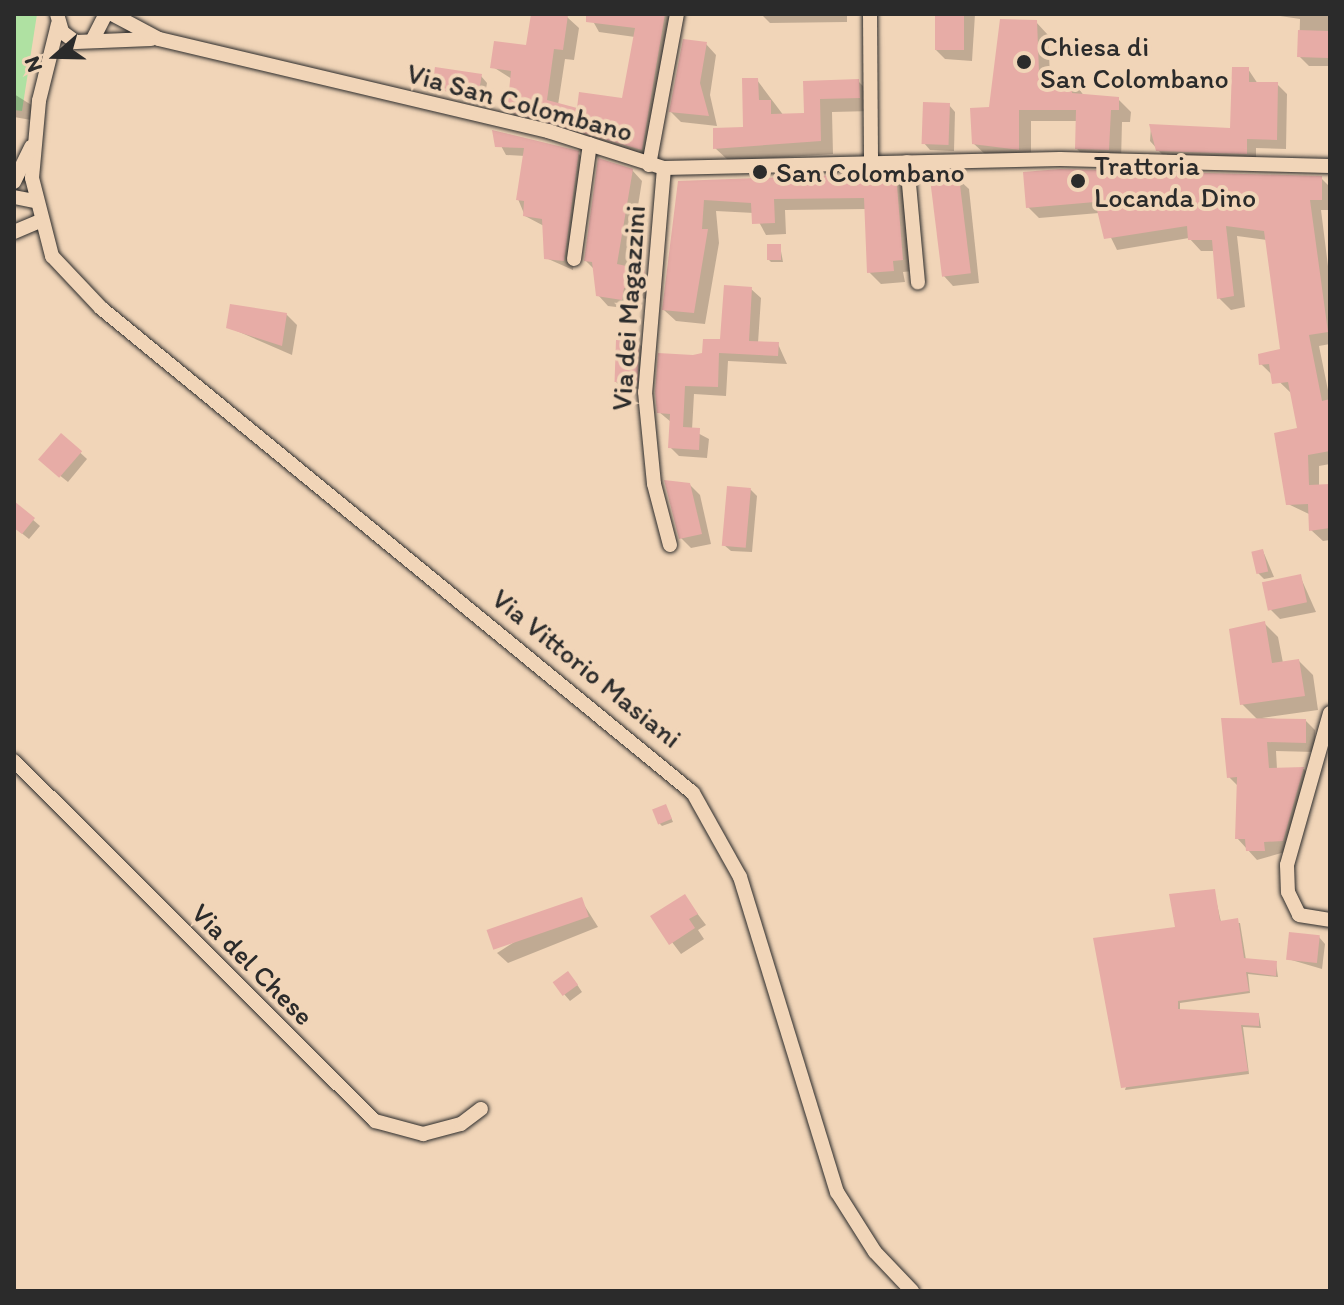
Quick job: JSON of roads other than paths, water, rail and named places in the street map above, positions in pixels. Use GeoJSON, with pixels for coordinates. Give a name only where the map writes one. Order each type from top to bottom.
{"type":"FeatureCollection","features":[{"type":"Feature","properties":{"kind":"street"},"geometry":{"type":"LineString","coordinates":[[55,54],[88,42],[106,14]]}},
{"type":"Feature","properties":{"kind":"street","name":"Via San Colombano"},"geometry":{"type":"LineString","coordinates":[[112,14],[159,39],[548,131],[664,168],[871,162],[1330,166]]}},
{"type":"Feature","properties":{"kind":"street"},"geometry":{"type":"LineString","coordinates":[[649,165],[677,14]]}},
{"type":"Feature","properties":{"kind":"street"},"geometry":{"type":"LineString","coordinates":[[870,14],[871,162]]}},
{"type":"Feature","properties":{"kind":"street"},"geometry":{"type":"LineString","coordinates":[[58,19],[88,42]]}},
{"type":"Feature","properties":{"kind":"street"},"geometry":{"type":"LineString","coordinates":[[14,182],[33,143],[55,54],[58,19]]}},
{"type":"Feature","properties":{"kind":"street","name":"Via San Colombano"},"geometry":{"type":"LineString","coordinates":[[88,42],[159,39]]}},
{"type":"Feature","properties":{"kind":"street"},"geometry":{"type":"LineString","coordinates":[[14,232],[38,222],[34,201],[33,143]]}},
{"type":"Feature","properties":{"kind":"street"},"geometry":{"type":"LineString","coordinates":[[574,259],[590,144]]}},
{"type":"Feature","properties":{"kind":"street"},"geometry":{"type":"LineString","coordinates":[[907,162],[918,282]]}},
{"type":"Feature","properties":{"kind":"street","name":"Via dei Magazzini"},"geometry":{"type":"LineString","coordinates":[[664,168],[645,392],[654,484],[670,545]]}},
{"type":"Feature","properties":{"kind":"street"},"geometry":{"type":"LineString","coordinates":[[14,197],[34,201]]}},
{"type":"Feature","properties":{"kind":"street","name":"Via Vittorio Masiani"},"geometry":{"type":"LineString","coordinates":[[38,222],[52,256],[90,299],[693,793],[740,877],[837,1192],[875,1252],[912,1291]]}},
{"type":"Feature","properties":{"kind":"street"},"geometry":{"type":"LineString","coordinates":[[1330,713],[1287,878],[1299,915],[1330,920]]}},
{"type":"Feature","properties":{"kind":"street","name":"Via del Chese"},"geometry":{"type":"LineString","coordinates":[[14,761],[375,1121],[423,1134],[461,1124],[481,1109]]}},
{"type":"Feature","properties":{"kind":"place","name":"Chiesa di San Colombano"},"geometry":{"type":"Point","coordinates":[1024,62]}},
{"type":"Feature","properties":{"kind":"place","name":"San Colombano"},"geometry":{"type":"Point","coordinates":[760,172]}},
{"type":"Feature","properties":{"kind":"place","name":"Trattoria Locanda Dino"},"geometry":{"type":"Point","coordinates":[1078,181]}}]}
